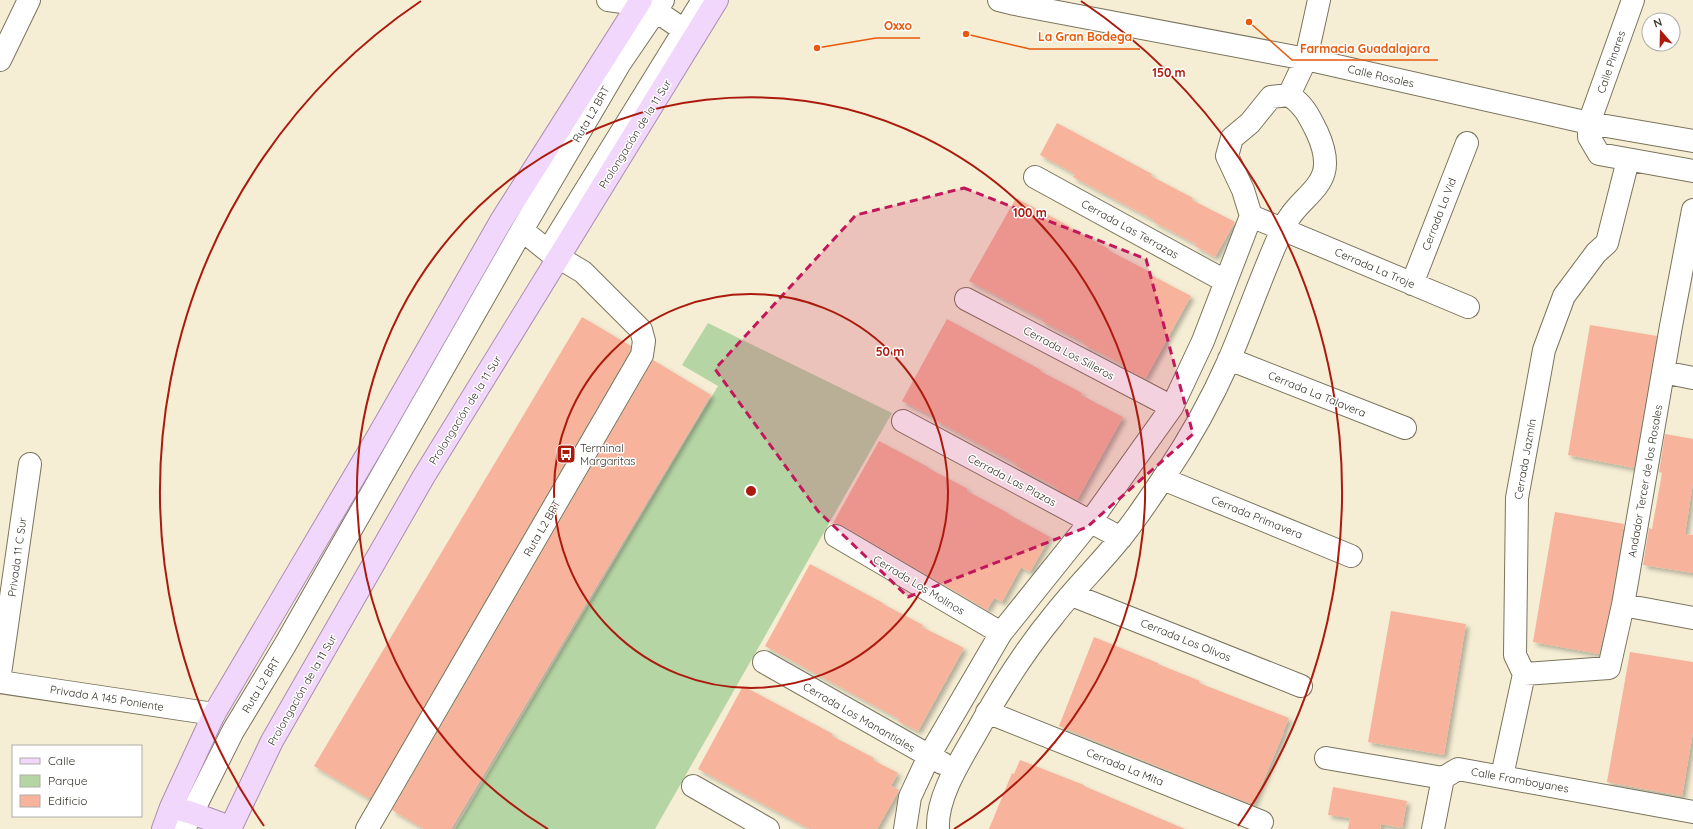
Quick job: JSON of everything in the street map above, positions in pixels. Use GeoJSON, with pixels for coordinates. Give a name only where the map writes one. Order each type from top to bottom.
{"type":"FeatureCollection","features":[{"type":"Feature","properties":{"kind":"main road","name":"Prolongación de la 11 Sur"},"geometry":{"type":"LineString","coordinates":[[230,829],[272,741],[424,476],[554,254],[689,34],[717,0]]}},
{"type":"Feature","properties":{"kind":"main road"},"geometry":{"type":"LineString","coordinates":[[164,829],[171,807],[214,714],[374,443],[501,220],[649,4]]}},
{"type":"Feature","properties":{"kind":"main road"},"geometry":{"type":"LineString","coordinates":[[171,807],[188,821],[230,829]]}},
{"type":"Feature","properties":{"kind":"street"},"geometry":{"type":"LineString","coordinates":[[0,60],[29,0]]}},
{"type":"Feature","properties":{"kind":"street"},"geometry":{"type":"LineString","coordinates":[[608,0],[649,4],[689,34],[703,0]]}},
{"type":"Feature","properties":{"kind":"street","name":"Calle Rosales"},"geometry":{"type":"LineString","coordinates":[[999,0],[1022,6],[1306,59],[1589,123],[1693,141]]}},
{"type":"Feature","properties":{"kind":"street"},"geometry":{"type":"LineString","coordinates":[[1289,95],[1306,59],[1319,0]]}},
{"type":"Feature","properties":{"kind":"street","name":"Calle Pinares"},"geometry":{"type":"LineString","coordinates":[[1589,123],[1633,0]]}},
{"type":"Feature","properties":{"kind":"street","name":"Ruta L2 BRT"},"geometry":{"type":"LineString","coordinates":[[188,821],[233,731],[289,638],[522,230],[620,63],[649,4]]}},
{"type":"Feature","properties":{"kind":"street"},"geometry":{"type":"LineString","coordinates":[[905,829],[910,797],[929,756],[1001,633],[1090,522],[1172,408],[1203,340],[1251,216],[1243,190],[1228,156],[1232,138],[1250,123],[1271,97],[1289,95],[1300,103],[1310,118],[1322,143],[1326,159],[1324,173],[1318,185],[1301,201],[1282,229],[1229,359],[1194,430],[1163,479],[1121,538],[1054,614],[1020,661],[987,712],[956,770],[940,804],[938,829]]}},
{"type":"Feature","properties":{"kind":"street"},"geometry":{"type":"LineString","coordinates":[[1589,123],[1589,137],[1599,154],[1693,172]]}},
{"type":"Feature","properties":{"kind":"street","name":"Cerrada La Vid"},"geometry":{"type":"LineString","coordinates":[[1412,284],[1467,143]]}},
{"type":"Feature","properties":{"kind":"street","name":"Cerrada Jazmín"},"geometry":{"type":"LineString","coordinates":[[1524,674],[1515,654],[1517,498],[1544,350],[1564,296],[1596,253],[1607,243],[1628,160]]}},
{"type":"Feature","properties":{"kind":"street","name":"Cerrada Las Terrazas"},"geometry":{"type":"LineString","coordinates":[[1035,177],[1225,281]]}},
{"type":"Feature","properties":{"kind":"street","name":"Andador Tercer de los Rosales"},"geometry":{"type":"LineString","coordinates":[[1524,674],[1609,668],[1623,605],[1671,326],[1693,210]]}},
{"type":"Feature","properties":{"kind":"street"},"geometry":{"type":"LineString","coordinates":[[1251,216],[1282,229]]}},
{"type":"Feature","properties":{"kind":"street","name":"Cerrada La Troje"},"geometry":{"type":"LineString","coordinates":[[1282,229],[1468,307]]}},
{"type":"Feature","properties":{"kind":"street","name":"Ruta L2 BRT"},"geometry":{"type":"LineString","coordinates":[[367,829],[642,355],[644,341],[641,330],[583,272],[554,254],[522,230]]}},
{"type":"Feature","properties":{"kind":"street","name":"Cerrada Los Silleros"},"geometry":{"type":"LineString","coordinates":[[966,299],[1172,408]]}},
{"type":"Feature","properties":{"kind":"street","name":"Cerrada La Talavera"},"geometry":{"type":"LineString","coordinates":[[1229,359],[1405,428]]}},
{"type":"Feature","properties":{"kind":"street"},"geometry":{"type":"LineString","coordinates":[[1663,372],[1693,378]]}},
{"type":"Feature","properties":{"kind":"street","name":"Cerrada Las Plazas"},"geometry":{"type":"LineString","coordinates":[[903,421],[1121,538]]}},
{"type":"Feature","properties":{"kind":"street","name":"Privada 11 C Sur"},"geometry":{"type":"LineString","coordinates":[[0,674],[30,464]]}},
{"type":"Feature","properties":{"kind":"street","name":"Cerrada Primavera"},"geometry":{"type":"LineString","coordinates":[[1163,479],[1351,556]]}},
{"type":"Feature","properties":{"kind":"street","name":"Cerrada Los Molinos"},"geometry":{"type":"LineString","coordinates":[[836,536],[1001,633]]}},
{"type":"Feature","properties":{"kind":"street","name":"Cerrada Los Olivos"},"geometry":{"type":"LineString","coordinates":[[1072,594],[1301,686]]}},
{"type":"Feature","properties":{"kind":"street"},"geometry":{"type":"LineString","coordinates":[[1623,605],[1693,618]]}},
{"type":"Feature","properties":{"kind":"street","name":"Cerrada Los Manantiales"},"geometry":{"type":"LineString","coordinates":[[764,662],[956,770]]}},
{"type":"Feature","properties":{"kind":"street"},"geometry":{"type":"LineString","coordinates":[[1502,776],[1524,674]]}},
{"type":"Feature","properties":{"kind":"street","name":"Privada A 145 Poniente"},"geometry":{"type":"LineString","coordinates":[[0,682],[214,714]]}},
{"type":"Feature","properties":{"kind":"street","name":"Cerrada La Mita"},"geometry":{"type":"LineString","coordinates":[[987,712],[1262,822]]}},
{"type":"Feature","properties":{"kind":"street"},"geometry":{"type":"LineString","coordinates":[[1326,758],[1443,778],[1433,829]]}},
{"type":"Feature","properties":{"kind":"street","name":"Calle Framboyanes"},"geometry":{"type":"LineString","coordinates":[[1443,778],[1458,769],[1693,812]]}},
{"type":"Feature","properties":{"kind":"street"},"geometry":{"type":"LineString","coordinates":[[693,786],[768,829]]}},
{"type":"Feature","properties":{"kind":"highlighted area"},"geometry":{"type":"Polygon","coordinates":[[[964,188],[1146,259],[1193,434],[1087,527],[908,597],[818,511],[715,369],[856,215],[964,188]]]}},
{"type":"Feature","properties":{"kind":"green space"},"geometry":{"type":"Polygon","coordinates":[[[708,323],[892,413],[655,829],[455,829],[718,386],[682,365],[708,323]]]}},
{"type":"Feature","properties":{"kind":"building"},"geometry":{"type":"Polygon","coordinates":[[[1057,123],[1152,174],[1151,176],[1193,198],[1192,200],[1235,222],[1215,257],[1195,246],[1196,244],[1154,222],[1154,220],[1073,177],[1075,174],[1040,155],[1057,123]]]}},
{"type":"Feature","properties":{"kind":"building"},"geometry":{"type":"Polygon","coordinates":[[[1016,198],[1069,226],[1109,249],[1108,250],[1150,272],[1149,274],[1191,296],[1145,379],[1125,368],[1126,366],[1083,344],[1084,342],[1042,321],[1043,319],[969,281],[1016,198]]]}},
{"type":"Feature","properties":{"kind":"building"},"geometry":{"type":"Polygon","coordinates":[[[582,317],[631,346],[630,351],[371,798],[369,796],[368,798],[314,766],[582,317]]]}},
{"type":"Feature","properties":{"kind":"building"},"geometry":{"type":"Polygon","coordinates":[[[947,319],[1082,393],[1081,395],[1123,417],[1077,500],[1057,490],[1058,488],[1016,466],[1017,464],[935,420],[936,418],[902,401],[947,319]]]}},
{"type":"Feature","properties":{"kind":"building"},"geometry":{"type":"Polygon","coordinates":[[[1590,325],[1657,336],[1634,468],[1568,455],[1590,325]]]}},
{"type":"Feature","properties":{"kind":"building"},"geometry":{"type":"Polygon","coordinates":[[[653,360],[711,395],[451,829],[424,829],[392,810],[653,360]]]}},
{"type":"Feature","properties":{"kind":"building"},"geometry":{"type":"Polygon","coordinates":[[[1665,434],[1693,439],[1693,483],[1685,534],[1693,535],[1693,573],[1643,565],[1649,528],[1652,529],[1662,473],[1659,472],[1665,434]]]}},
{"type":"Feature","properties":{"kind":"building"},"geometry":{"type":"Polygon","coordinates":[[[879,441],[968,489],[967,491],[1050,537],[1030,572],[1021,567],[1002,602],[994,598],[987,610],[842,525],[833,523],[879,441]]]}},
{"type":"Feature","properties":{"kind":"building"},"geometry":{"type":"Polygon","coordinates":[[[1555,512],[1624,524],[1611,603],[1599,654],[1533,642],[1555,512]]]}},
{"type":"Feature","properties":{"kind":"building"},"geometry":{"type":"Polygon","coordinates":[[[810,564],[923,625],[922,627],[964,648],[918,731],[898,721],[899,719],[765,646],[810,564]]]}},
{"type":"Feature","properties":{"kind":"building"},"geometry":{"type":"Polygon","coordinates":[[[1391,611],[1466,624],[1444,755],[1368,742],[1391,611]]]}},
{"type":"Feature","properties":{"kind":"building"},"geometry":{"type":"Polygon","coordinates":[[[1094,637],[1200,681],[1199,683],[1289,718],[1253,805],[1059,726],[1094,637]]]}},
{"type":"Feature","properties":{"kind":"building"},"geometry":{"type":"Polygon","coordinates":[[[1630,652],[1693,662],[1693,732],[1682,796],[1607,782],[1630,652]]]}},
{"type":"Feature","properties":{"kind":"building"},"geometry":{"type":"Polygon","coordinates":[[[743,686],[833,734],[832,736],[874,758],[873,760],[898,773],[891,786],[899,790],[877,829],[810,829],[698,769],[743,686]]]}},
{"type":"Feature","properties":{"kind":"building"},"geometry":{"type":"Polygon","coordinates":[[[1020,760],[1084,785],[1185,829],[989,829],[1012,773],[1014,774],[1020,760]]]}},
{"type":"Feature","properties":{"kind":"building"},"geometry":{"type":"Polygon","coordinates":[[[1333,787],[1407,801],[1402,828],[1381,824],[1380,829],[1348,829],[1350,818],[1328,815],[1333,787]]]}},
{"type":"Feature","properties":{"kind":"place","name":"Farmacia Guadalajara"},"geometry":{"type":"Point","coordinates":[1249,22]}},
{"type":"Feature","properties":{"kind":"place","name":"La Gran Bodega"},"geometry":{"type":"Point","coordinates":[966,34]}},
{"type":"Feature","properties":{"kind":"place","name":"Oxxo"},"geometry":{"type":"Point","coordinates":[817,48]}},
{"type":"Feature","properties":{"kind":"place","name":"Terminal Margaritas"},"geometry":{"type":"Point","coordinates":[566,454]}}]}
